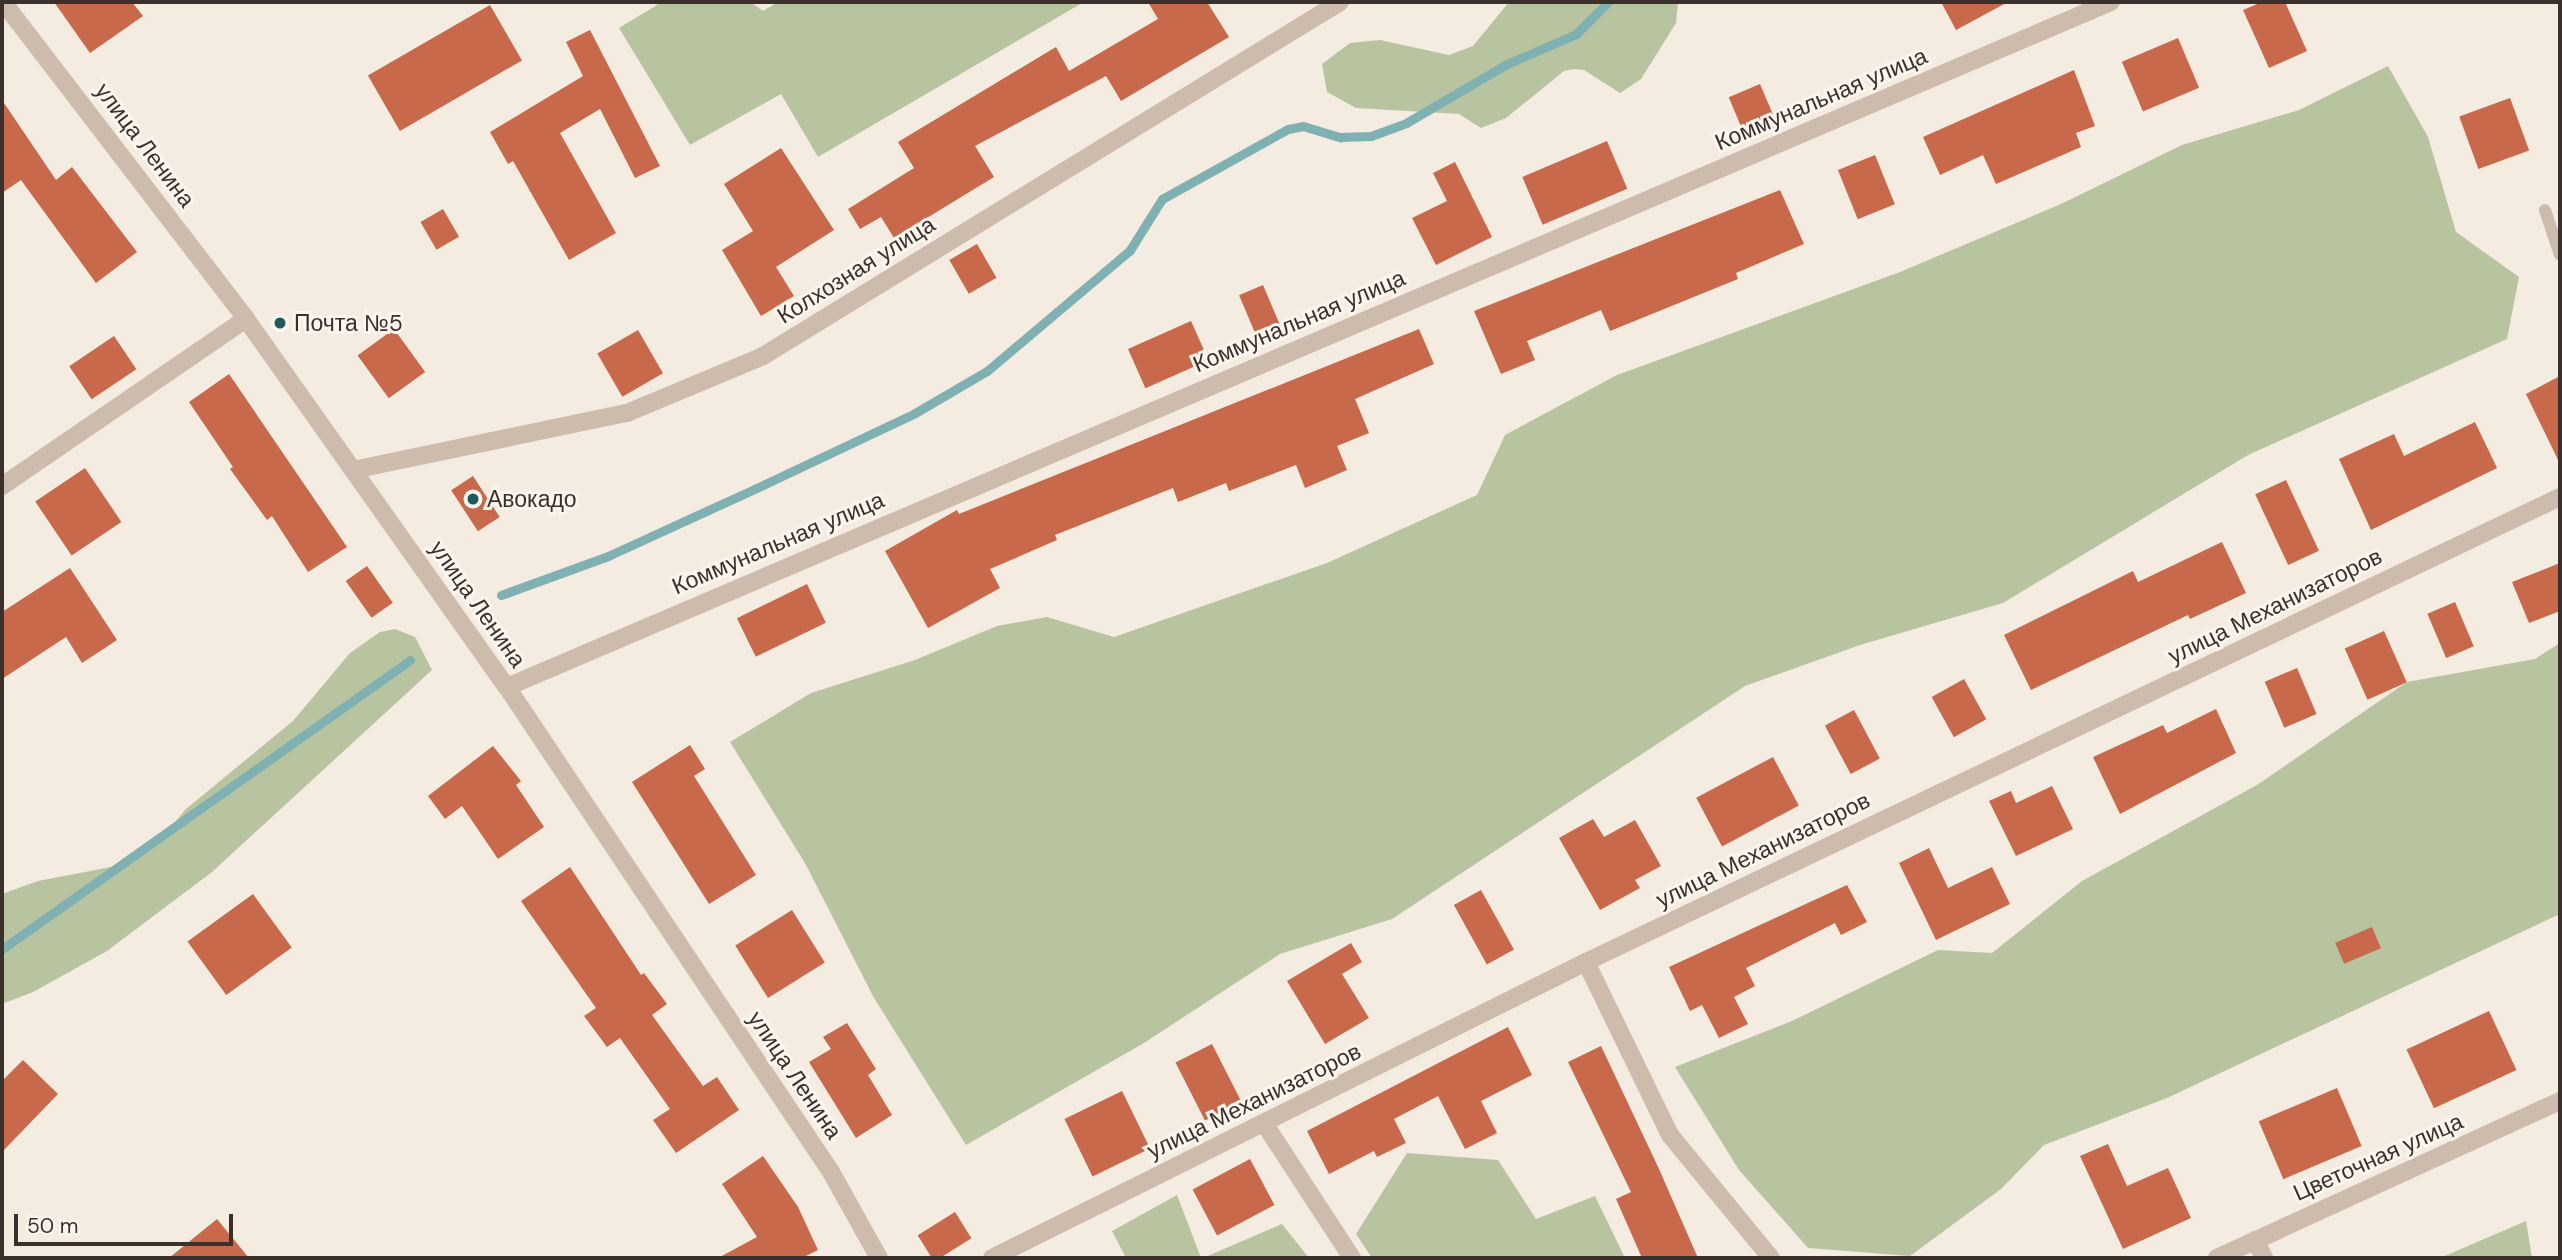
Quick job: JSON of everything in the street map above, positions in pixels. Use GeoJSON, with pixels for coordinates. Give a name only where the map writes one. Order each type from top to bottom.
{"type":"FeatureCollection","features":[{"type":"Feature","properties":{"kind":"street","name":"улица Ленина"},"geometry":{"type":"LineString","coordinates":[[3,2],[246,319],[507,687],[831,1172],[879,1258]]}},
{"type":"Feature","properties":{"kind":"street","name":"Колхозная улица"},"geometry":{"type":"LineString","coordinates":[[353,470],[627,413],[763,356],[1340,2]]}},
{"type":"Feature","properties":{"kind":"street","name":"Коммунальная улица"},"geometry":{"type":"LineString","coordinates":[[507,687],[2111,2]]}},
{"type":"Feature","properties":{"kind":"street"},"geometry":{"type":"LineString","coordinates":[[2,486],[246,319]]}},
{"type":"Feature","properties":{"kind":"street","name":"улица Механизаторов"},"geometry":{"type":"LineString","coordinates":[[992,1258],[1586,962],[2560,496]]}},
{"type":"Feature","properties":{"kind":"street"},"geometry":{"type":"LineString","coordinates":[[1586,962],[1670,1135],[1771,1258]]}},
{"type":"Feature","properties":{"kind":"street","name":"Цветочная улица"},"geometry":{"type":"LineString","coordinates":[[2217,1258],[2560,1101]]}},
{"type":"Feature","properties":{"kind":"street"},"geometry":{"type":"LineString","coordinates":[[1264,1123],[1352,1258]]}},
{"type":"Feature","properties":{"kind":"street"},"geometry":{"type":"LineString","coordinates":[[2255,1240],[2264,1258]]}},
{"type":"Feature","properties":{"kind":"lane"},"geometry":{"type":"LineString","coordinates":[[2545,211],[2560,254]]}},
{"type":"Feature","properties":{"kind":"green space"},"geometry":{"type":"Polygon","coordinates":[[[662,2],[751,2],[763,11],[778,2],[1084,2],[818,157],[781,94],[690,145],[619,28],[662,2]]]}},
{"type":"Feature","properties":{"kind":"green space"},"geometry":{"type":"Polygon","coordinates":[[[1509,2],[1678,2],[1676,23],[1641,79],[1620,93],[1584,70],[1564,71],[1506,118],[1481,128],[1459,114],[1356,108],[1327,92],[1322,64],[1350,43],[1380,40],[1449,55],[1473,46],[1509,2]]]}},
{"type":"Feature","properties":{"kind":"green space"},"geometry":{"type":"Polygon","coordinates":[[[2388,66],[2428,137],[2456,232],[2519,277],[2507,339],[2248,455],[2003,603],[1860,645],[1745,686],[1392,919],[1280,954],[1144,1043],[966,1145],[874,998],[805,863],[730,742],[811,693],[915,660],[997,626],[1047,617],[1114,637],[1327,563],[1477,495],[1505,435],[1617,375],[1900,272],[2061,204],[2182,145],[2299,110],[2388,66]]]}},
{"type":"Feature","properties":{"kind":"green space"},"geometry":{"type":"Polygon","coordinates":[[[395,629],[415,637],[432,670],[212,872],[107,951],[33,992],[2,1004],[2,894],[38,881],[111,867],[156,844],[186,809],[293,721],[350,653],[380,632],[395,629]]]}},
{"type":"Feature","properties":{"kind":"green space"},"geometry":{"type":"Polygon","coordinates":[[[2560,643],[2560,914],[2167,1098],[2044,1145],[2001,1189],[1910,1256],[1808,1248],[1739,1170],[1675,1067],[1792,1021],[1938,950],[1992,953],[2082,881],[2257,785],[2407,682],[2535,659],[2560,643]]]}},
{"type":"Feature","properties":{"kind":"green space"},"geometry":{"type":"Polygon","coordinates":[[[1407,1153],[1498,1160],[1536,1219],[1595,1196],[1625,1258],[1372,1258],[1356,1234],[1407,1153]]]}},
{"type":"Feature","properties":{"kind":"green space"},"geometry":{"type":"Polygon","coordinates":[[[1177,1195],[1201,1258],[1126,1258],[1112,1231],[1177,1195]]]}},
{"type":"Feature","properties":{"kind":"green space"},"geometry":{"type":"Polygon","coordinates":[[[2526,1221],[2532,1258],[2440,1258],[2526,1221]]]}},
{"type":"Feature","properties":{"kind":"green space"},"geometry":{"type":"Polygon","coordinates":[[[1282,1224],[1309,1258],[1203,1258],[1282,1224]]]}},
{"type":"Feature","properties":{"kind":"building"},"geometry":{"type":"Polygon","coordinates":[[[54,2],[132,2],[143,16],[90,53],[54,2]]]}},
{"type":"Feature","properties":{"kind":"building"},"geometry":{"type":"Polygon","coordinates":[[[1148,2],[1207,2],[1229,37],[1121,101],[1106,76],[975,146],[994,177],[894,238],[881,217],[860,229],[848,209],[914,168],[898,142],[1056,47],[1069,71],[1158,19],[1148,2]]]}},
{"type":"Feature","properties":{"kind":"building"},"geometry":{"type":"Polygon","coordinates":[[[1941,2],[2008,2],[1956,30],[1941,2]]]}},
{"type":"Feature","properties":{"kind":"building"},"geometry":{"type":"Polygon","coordinates":[[[2262,2],[2285,2],[2307,51],[2269,68],[2243,10],[2262,2]]]}},
{"type":"Feature","properties":{"kind":"building"},"geometry":{"type":"Polygon","coordinates":[[[490,5],[522,60],[400,131],[368,76],[490,5]]]}},
{"type":"Feature","properties":{"kind":"building"},"geometry":{"type":"Polygon","coordinates":[[[590,30],[660,166],[635,178],[600,109],[560,133],[616,233],[569,260],[513,161],[508,164],[490,132],[583,76],[566,42],[590,30]]]}},
{"type":"Feature","properties":{"kind":"building"},"geometry":{"type":"Polygon","coordinates":[[[2178,38],[2199,88],[2143,112],[2122,62],[2178,38]]]}},
{"type":"Feature","properties":{"kind":"building"},"geometry":{"type":"Polygon","coordinates":[[[2074,70],[2095,126],[2076,133],[2081,147],[1996,184],[1983,155],[1940,175],[1923,137],[2074,70]]]}},
{"type":"Feature","properties":{"kind":"building"},"geometry":{"type":"Polygon","coordinates":[[[1760,84],[1778,126],[1747,140],[1729,97],[1760,84]]]}},
{"type":"Feature","properties":{"kind":"building"},"geometry":{"type":"Polygon","coordinates":[[[2510,98],[2529,151],[2478,169],[2459,116],[2510,98]]]}},
{"type":"Feature","properties":{"kind":"building"},"geometry":{"type":"Polygon","coordinates":[[[2,100],[56,180],[72,167],[137,252],[96,283],[21,180],[2,193],[2,100]]]}},
{"type":"Feature","properties":{"kind":"building"},"geometry":{"type":"Polygon","coordinates":[[[1607,141],[1627,189],[1543,225],[1522,177],[1607,141]]]}},
{"type":"Feature","properties":{"kind":"building"},"geometry":{"type":"Polygon","coordinates":[[[781,148],[834,230],[776,267],[794,296],[761,316],[722,250],[753,231],[724,184],[781,148]]]}},
{"type":"Feature","properties":{"kind":"building"},"geometry":{"type":"Polygon","coordinates":[[[1875,155],[1895,204],[1858,219],[1838,170],[1875,155]]]}},
{"type":"Feature","properties":{"kind":"building"},"geometry":{"type":"Polygon","coordinates":[[[1455,162],[1492,237],[1436,265],[1412,218],[1447,201],[1433,173],[1455,162]]]}},
{"type":"Feature","properties":{"kind":"building"},"geometry":{"type":"Polygon","coordinates":[[[1780,190],[1804,244],[1736,273],[1738,279],[1610,331],[1601,310],[1527,341],[1535,360],[1501,374],[1474,311],[1780,190]]]}},
{"type":"Feature","properties":{"kind":"building"},"geometry":{"type":"Polygon","coordinates":[[[443,209],[459,237],[436,250],[420,222],[443,209]]]}},
{"type":"Feature","properties":{"kind":"building"},"geometry":{"type":"Polygon","coordinates":[[[977,244],[996,278],[969,294],[949,260],[977,244]]]}},
{"type":"Feature","properties":{"kind":"building"},"geometry":{"type":"Polygon","coordinates":[[[1263,285],[1280,326],[1256,336],[1239,295],[1263,285]]]}},
{"type":"Feature","properties":{"kind":"building"},"geometry":{"type":"Polygon","coordinates":[[[1191,321],[1208,360],[1145,388],[1128,349],[1191,321]]]}},
{"type":"Feature","properties":{"kind":"building"},"geometry":{"type":"Polygon","coordinates":[[[394,329],[425,372],[389,398],[358,355],[394,329]]]}},
{"type":"Feature","properties":{"kind":"building"},"geometry":{"type":"Polygon","coordinates":[[[1419,329],[1434,364],[1355,399],[1369,433],[1337,446],[1347,470],[1305,488],[1296,465],[1229,491],[1226,483],[1178,502],[1173,488],[1055,535],[1057,540],[990,569],[1000,588],[928,628],[885,551],[957,510],[959,514],[1419,329]]]}},
{"type":"Feature","properties":{"kind":"building"},"geometry":{"type":"Polygon","coordinates":[[[638,330],[663,373],[622,397],[597,354],[638,330]]]}},
{"type":"Feature","properties":{"kind":"building"},"geometry":{"type":"Polygon","coordinates":[[[114,336],[136,369],[92,399],[69,366],[114,336]]]}},
{"type":"Feature","properties":{"kind":"building"},"geometry":{"type":"Polygon","coordinates":[[[229,374],[347,547],[308,572],[272,516],[267,520],[230,469],[233,467],[189,402],[229,374]]]}},
{"type":"Feature","properties":{"kind":"building"},"geometry":{"type":"Polygon","coordinates":[[[2560,376],[2560,464],[2526,394],[2560,376]]]}},
{"type":"Feature","properties":{"kind":"building"},"geometry":{"type":"Polygon","coordinates":[[[2475,422],[2497,468],[2371,530],[2339,459],[2394,434],[2404,456],[2475,422]]]}},
{"type":"Feature","properties":{"kind":"building"},"geometry":{"type":"Polygon","coordinates":[[[85,468],[121,522],[72,555],[35,502],[85,468]]]}},
{"type":"Feature","properties":{"kind":"building","name":"Авокадо"},"geometry":{"type":"Polygon","coordinates":[[[473,476],[500,517],[478,531],[451,490],[473,476]]]}},
{"type":"Feature","properties":{"kind":"building"},"geometry":{"type":"Polygon","coordinates":[[[2286,480],[2319,551],[2288,565],[2255,494],[2286,480]]]}},
{"type":"Feature","properties":{"kind":"building"},"geometry":{"type":"Polygon","coordinates":[[[2222,542],[2246,593],[2190,619],[2188,615],[2031,690],[2004,635],[2133,571],[2138,582],[2222,542]]]}},
{"type":"Feature","properties":{"kind":"building"},"geometry":{"type":"Polygon","coordinates":[[[2560,563],[2560,611],[2529,623],[2512,582],[2560,563]]]}},
{"type":"Feature","properties":{"kind":"building"},"geometry":{"type":"Polygon","coordinates":[[[367,566],[393,603],[372,618],[346,581],[367,566]]]}},
{"type":"Feature","properties":{"kind":"building"},"geometry":{"type":"Polygon","coordinates":[[[70,568],[117,640],[82,663],[66,637],[2,679],[2,612],[70,568]]]}},
{"type":"Feature","properties":{"kind":"building"},"geometry":{"type":"Polygon","coordinates":[[[807,584],[826,623],[756,657],[737,618],[807,584]]]}},
{"type":"Feature","properties":{"kind":"building"},"geometry":{"type":"Polygon","coordinates":[[[2455,602],[2474,646],[2446,658],[2427,614],[2455,602]]]}},
{"type":"Feature","properties":{"kind":"building"},"geometry":{"type":"Polygon","coordinates":[[[2384,631],[2407,682],[2367,700],[2345,648],[2384,631]]]}},
{"type":"Feature","properties":{"kind":"building"},"geometry":{"type":"Polygon","coordinates":[[[2297,668],[2317,714],[2284,728],[2265,682],[2297,668]]]}},
{"type":"Feature","properties":{"kind":"building"},"geometry":{"type":"Polygon","coordinates":[[[1964,679],[1986,719],[1954,737],[1932,697],[1964,679]]]}},
{"type":"Feature","properties":{"kind":"building"},"geometry":{"type":"Polygon","coordinates":[[[2216,709],[2236,753],[2120,814],[2093,757],[2163,725],[2167,733],[2216,709]]]}},
{"type":"Feature","properties":{"kind":"building"},"geometry":{"type":"Polygon","coordinates":[[[1854,710],[1880,759],[1851,774],[1825,725],[1854,710]]]}},
{"type":"Feature","properties":{"kind":"building"},"geometry":{"type":"Polygon","coordinates":[[[690,745],[705,769],[694,776],[756,875],[709,904],[632,782],[690,745]]]}},
{"type":"Feature","properties":{"kind":"building"},"geometry":{"type":"Polygon","coordinates":[[[493,746],[521,781],[516,785],[544,827],[498,859],[462,806],[445,819],[428,796],[493,746]]]}},
{"type":"Feature","properties":{"kind":"building"},"geometry":{"type":"Polygon","coordinates":[[[1773,757],[1799,806],[1722,846],[1696,798],[1773,757]]]}},
{"type":"Feature","properties":{"kind":"building"},"geometry":{"type":"Polygon","coordinates":[[[2052,786],[2073,829],[2016,856],[1989,801],[2011,791],[2016,803],[2052,786]]]}},
{"type":"Feature","properties":{"kind":"building"},"geometry":{"type":"Polygon","coordinates":[[[1593,819],[1604,837],[1635,820],[1661,866],[1635,880],[1640,888],[1600,910],[1559,838],[1593,819]]]}},
{"type":"Feature","properties":{"kind":"building"},"geometry":{"type":"Polygon","coordinates":[[[1929,848],[1948,888],[1992,867],[2010,904],[1936,940],[1899,863],[1929,848]]]}},
{"type":"Feature","properties":{"kind":"building"},"geometry":{"type":"Polygon","coordinates":[[[570,867],[641,975],[644,973],[667,1004],[652,1015],[703,1086],[717,1077],[739,1110],[676,1153],[653,1120],[670,1109],[620,1038],[607,1047],[584,1016],[596,1008],[521,901],[570,867]]]}},
{"type":"Feature","properties":{"kind":"building"},"geometry":{"type":"Polygon","coordinates":[[[1847,885],[1867,922],[1841,935],[1835,923],[1746,968],[1755,986],[1734,997],[1748,1024],[1719,1038],[1702,1005],[1690,1011],[1669,967],[1847,885]]]}},
{"type":"Feature","properties":{"kind":"building"},"geometry":{"type":"Polygon","coordinates":[[[1481,890],[1514,949],[1487,965],[1454,905],[1481,890]]]}},
{"type":"Feature","properties":{"kind":"building"},"geometry":{"type":"Polygon","coordinates":[[[253,894],[292,947],[226,995],[187,942],[253,894]]]}},
{"type":"Feature","properties":{"kind":"building"},"geometry":{"type":"Polygon","coordinates":[[[792,910],[825,963],[768,998],[735,946],[792,910]]]}},
{"type":"Feature","properties":{"kind":"building"},"geometry":{"type":"Polygon","coordinates":[[[2372,927],[2381,948],[2344,964],[2335,943],[2372,927]]]}},
{"type":"Feature","properties":{"kind":"building"},"geometry":{"type":"Polygon","coordinates":[[[1351,943],[1362,962],[1342,974],[1369,1018],[1325,1044],[1287,981],[1351,943]]]}},
{"type":"Feature","properties":{"kind":"building"},"geometry":{"type":"Polygon","coordinates":[[[2489,1011],[2516,1070],[2434,1108],[2407,1049],[2489,1011]]]}},
{"type":"Feature","properties":{"kind":"building"},"geometry":{"type":"Polygon","coordinates":[[[847,1023],[876,1069],[868,1075],[892,1115],[856,1138],[809,1062],[831,1049],[823,1037],[847,1023]]]}},
{"type":"Feature","properties":{"kind":"building"},"geometry":{"type":"Polygon","coordinates":[[[1508,1027],[1532,1075],[1481,1101],[1497,1133],[1465,1149],[1438,1096],[1394,1119],[1406,1143],[1377,1157],[1374,1151],[1329,1174],[1307,1131],[1508,1027]]]}},
{"type":"Feature","properties":{"kind":"building"},"geometry":{"type":"Polygon","coordinates":[[[1212,1044],[1242,1102],[1205,1121],[1175,1063],[1212,1044]]]}},
{"type":"Feature","properties":{"kind":"building"},"geometry":{"type":"Polygon","coordinates":[[[1601,1046],[1698,1258],[1642,1258],[1616,1199],[1631,1192],[1568,1062],[1601,1046]]]}},
{"type":"Feature","properties":{"kind":"building"},"geometry":{"type":"Polygon","coordinates":[[[23,1060],[58,1094],[2,1152],[2,1081],[23,1060]]]}},
{"type":"Feature","properties":{"kind":"building"},"geometry":{"type":"Polygon","coordinates":[[[2337,1088],[2362,1146],[2283,1179],[2259,1121],[2337,1088]]]}},
{"type":"Feature","properties":{"kind":"building"},"geometry":{"type":"Polygon","coordinates":[[[1122,1091],[1150,1149],[1093,1177],[1064,1119],[1122,1091]]]}},
{"type":"Feature","properties":{"kind":"building"},"geometry":{"type":"Polygon","coordinates":[[[2108,1144],[2127,1186],[2168,1168],[2191,1218],[2123,1249],[2080,1156],[2108,1144]]]}},
{"type":"Feature","properties":{"kind":"building"},"geometry":{"type":"Polygon","coordinates":[[[763,1156],[798,1207],[818,1250],[802,1258],[718,1258],[757,1237],[722,1184],[763,1156]]]}},
{"type":"Feature","properties":{"kind":"building"},"geometry":{"type":"Polygon","coordinates":[[[1250,1159],[1274,1205],[1217,1235],[1193,1190],[1250,1159]]]}},
{"type":"Feature","properties":{"kind":"building"},"geometry":{"type":"Polygon","coordinates":[[[955,1212],[971,1238],[940,1258],[932,1258],[918,1235],[955,1212]]]}},
{"type":"Feature","properties":{"kind":"building"},"geometry":{"type":"Polygon","coordinates":[[[217,1219],[249,1258],[169,1258],[217,1219]]]}},
{"type":"Feature","properties":{"kind":"waterway"},"geometry":{"type":"LineString","coordinates":[[501,595],[608,556],[763,485],[915,413],[987,371],[1130,250],[1162,199],[1288,129],[1303,126],[1340,137],[1371,136],[1406,123],[1507,64],[1576,34],[1608,2]]}},
{"type":"Feature","properties":{"kind":"waterway"},"geometry":{"type":"LineString","coordinates":[[2,949],[410,660]]}},
{"type":"Feature","properties":{"kind":"place","name":"Почта №5"},"geometry":{"type":"Point","coordinates":[280,323]}},
{"type":"Feature","properties":{"kind":"place","name":"Авокадо"},"geometry":{"type":"Point","coordinates":[473,499]}}]}
